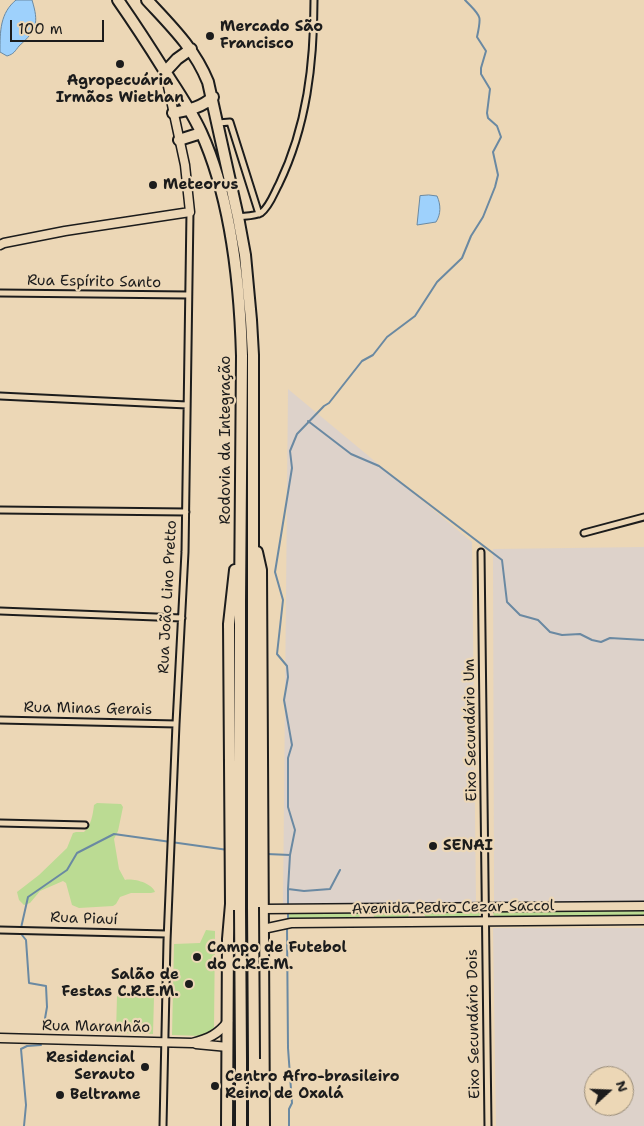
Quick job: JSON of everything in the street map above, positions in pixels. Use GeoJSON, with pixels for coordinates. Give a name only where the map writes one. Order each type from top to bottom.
{"type":"FeatureCollection","features":[{"type":"Feature","properties":{"kind":"highway","name":"Rodovia da Integração"},"geometry":{"type":"LineString","coordinates":[[118,0],[189,109],[201,133],[216,173],[234,260],[242,356],[240,602],[241,1126]]}},
{"type":"Feature","properties":{"kind":"highway","name":"Rodovia da Integração"},"geometry":{"type":"LineString","coordinates":[[147,0],[191,49],[203,69],[213,98],[245,255],[251,320],[258,908]]}},
{"type":"Feature","properties":{"kind":"highway"},"geometry":{"type":"LineString","coordinates":[[165,72],[176,59],[191,49]]}},
{"type":"Feature","properties":{"kind":"highway"},"geometry":{"type":"LineString","coordinates":[[173,112],[202,106],[213,98]]}},
{"type":"Feature","properties":{"kind":"highway"},"geometry":{"type":"LineString","coordinates":[[179,140],[201,133]]}},
{"type":"Feature","properties":{"kind":"highway"},"geometry":{"type":"LineString","coordinates":[[227,1126],[228,939],[230,915],[229,624],[232,588],[241,531]]}},
{"type":"Feature","properties":{"kind":"highway"},"geometry":{"type":"LineString","coordinates":[[230,915],[258,908]]}},
{"type":"Feature","properties":{"kind":"highway"},"geometry":{"type":"LineString","coordinates":[[258,908],[263,929],[264,1126]]}},
{"type":"Feature","properties":{"kind":"highway"},"geometry":{"type":"LineString","coordinates":[[254,1126],[258,908]]}},
{"type":"Feature","properties":{"kind":"highway"},"geometry":{"type":"LineString","coordinates":[[228,1047],[264,1048]]}},
{"type":"Feature","properties":{"kind":"street"},"geometry":{"type":"LineString","coordinates":[[238,218],[259,214],[268,206],[281,179],[299,131],[311,75],[314,42],[314,0]]}},
{"type":"Feature","properties":{"kind":"street","name":"Rua João Lino Pretto"},"geometry":{"type":"LineString","coordinates":[[163,1126],[167,934],[186,512],[190,212],[185,165],[165,72]]}},
{"type":"Feature","properties":{"kind":"street"},"geometry":{"type":"LineString","coordinates":[[218,123],[230,122],[259,214]]}},
{"type":"Feature","properties":{"kind":"street"},"geometry":{"type":"LineString","coordinates":[[0,245],[65,231],[190,212]]}},
{"type":"Feature","properties":{"kind":"street","name":"Rua Espírito Santo"},"geometry":{"type":"LineString","coordinates":[[0,293],[188,295]]}},
{"type":"Feature","properties":{"kind":"street"},"geometry":{"type":"LineString","coordinates":[[0,396],[187,405]]}},
{"type":"Feature","properties":{"kind":"street"},"geometry":{"type":"LineString","coordinates":[[0,510],[186,512]]}},
{"type":"Feature","properties":{"kind":"street"},"geometry":{"type":"LineString","coordinates":[[584,533],[644,517]]}},
{"type":"Feature","properties":{"kind":"street","name":"Eixo Secundário Um"},"geometry":{"type":"LineString","coordinates":[[482,552],[485,921]]}},
{"type":"Feature","properties":{"kind":"street"},"geometry":{"type":"LineString","coordinates":[[0,610],[182,618]]}},
{"type":"Feature","properties":{"kind":"street","name":"Rua Minas Gerais"},"geometry":{"type":"LineString","coordinates":[[0,720],[176,724]]}},
{"type":"Feature","properties":{"kind":"street"},"geometry":{"type":"LineString","coordinates":[[0,823],[85,826]]}},
{"type":"Feature","properties":{"kind":"street","name":"Avenida Pedro Cezar Saccol"},"geometry":{"type":"LineString","coordinates":[[258,908],[644,906]]}},
{"type":"Feature","properties":{"kind":"street","name":"Avenida Pedro Cezar Saccol"},"geometry":{"type":"LineString","coordinates":[[263,929],[291,923],[644,920]]}},
{"type":"Feature","properties":{"kind":"street","name":"Eixo Secundário Dois"},"geometry":{"type":"LineString","coordinates":[[485,921],[488,1126]]}},
{"type":"Feature","properties":{"kind":"street","name":"Rua Piauí"},"geometry":{"type":"LineString","coordinates":[[0,930],[167,934]]}},
{"type":"Feature","properties":{"kind":"street","name":"Rua Maranhão"},"geometry":{"type":"LineString","coordinates":[[192,1043],[212,1036],[222,1030],[228,1020]]}},
{"type":"Feature","properties":{"kind":"street","name":"Rua Maranhão"},"geometry":{"type":"LineString","coordinates":[[0,1038],[192,1043],[228,1047]]}},
{"type":"Feature","properties":{"kind":"shaded area"},"geometry":{"type":"Polygon","coordinates":[[[288,389],[472,542],[476,903],[283,904],[288,389]]]}},
{"type":"Feature","properties":{"kind":"shaded area"},"geometry":{"type":"Polygon","coordinates":[[[644,547],[644,903],[494,903],[493,549],[644,547]]]}},
{"type":"Feature","properties":{"kind":"shaded area"},"geometry":{"type":"Polygon","coordinates":[[[493,928],[644,928],[644,1126],[496,1126],[493,928]]]}},
{"type":"Feature","properties":{"kind":"green space"},"geometry":{"type":"Polygon","coordinates":[[[97,803],[121,804],[123,807],[118,831],[114,839],[119,869],[125,880],[142,882],[150,886],[155,892],[131,893],[120,897],[113,906],[79,908],[72,905],[66,883],[63,881],[40,891],[30,903],[24,905],[19,900],[17,892],[39,875],[67,848],[73,833],[84,832],[91,820],[94,805],[97,803]]]}},
{"type":"Feature","properties":{"kind":"green space"},"geometry":{"type":"Polygon","coordinates":[[[644,910],[644,917],[499,917],[494,916],[493,913],[497,911],[644,910]]]}},
{"type":"Feature","properties":{"kind":"green space"},"geometry":{"type":"Polygon","coordinates":[[[375,911],[408,911],[409,914],[408,918],[380,918],[374,917],[375,911]]]}},
{"type":"Feature","properties":{"kind":"green space"},"geometry":{"type":"Polygon","coordinates":[[[427,911],[477,911],[481,913],[478,917],[426,918],[424,914],[427,911]]]}},
{"type":"Feature","properties":{"kind":"green space"},"geometry":{"type":"Polygon","coordinates":[[[288,912],[359,912],[360,915],[359,919],[288,918],[288,912]]]}},
{"type":"Feature","properties":{"kind":"green space"},"geometry":{"type":"Polygon","coordinates":[[[206,930],[215,931],[214,1028],[202,1036],[172,1035],[174,944],[200,943],[206,930]]]}},
{"type":"Feature","properties":{"kind":"green space"},"geometry":{"type":"Polygon","coordinates":[[[117,996],[154,997],[153,1034],[116,1033],[117,996]]]}},
{"type":"Feature","properties":{"kind":"water"},"geometry":{"type":"Polygon","coordinates":[[[16,0],[32,0],[36,20],[30,35],[14,52],[7,56],[0,52],[2,23],[7,11],[16,0]]]}},
{"type":"Feature","properties":{"kind":"water"},"geometry":{"type":"Polygon","coordinates":[[[420,196],[437,196],[440,206],[438,219],[436,222],[417,225],[420,196]]]}},
{"type":"Feature","properties":{"kind":"waterway"},"geometry":{"type":"LineString","coordinates":[[340,870],[330,889],[304,891],[288,889],[290,855],[295,830],[288,807],[288,758],[292,745],[284,700],[288,677],[287,666],[277,654],[283,600],[275,572],[292,468],[290,451],[297,434],[329,403],[362,361],[373,355],[387,337],[415,316],[437,282],[462,258],[471,236],[483,217],[495,187],[498,175],[493,152],[501,137],[497,126],[488,118],[487,113],[490,89],[481,74],[486,51],[477,37],[479,16],[465,0]]}},
{"type":"Feature","properties":{"kind":"waterway"},"geometry":{"type":"LineString","coordinates":[[308,421],[351,454],[379,466],[502,560],[507,602],[520,615],[538,620],[550,632],[562,635],[580,634],[601,642],[610,638],[644,640]]}},
{"type":"Feature","properties":{"kind":"waterway"},"geometry":{"type":"LineString","coordinates":[[21,928],[28,897],[67,870],[77,853],[114,834],[228,850]]}},
{"type":"Feature","properties":{"kind":"waterway"},"geometry":{"type":"LineString","coordinates":[[267,854],[290,855]]}},
{"type":"Feature","properties":{"kind":"waterway"},"geometry":{"type":"LineString","coordinates":[[288,889],[288,907]]}},
{"type":"Feature","properties":{"kind":"waterway"},"geometry":{"type":"LineString","coordinates":[[288,912],[288,922]]}},
{"type":"Feature","properties":{"kind":"waterway"},"geometry":{"type":"LineString","coordinates":[[287,927],[288,1048],[292,1103],[289,1109],[289,1126]]}},
{"type":"Feature","properties":{"kind":"waterway"},"geometry":{"type":"LineString","coordinates":[[22,935],[26,940],[29,983],[46,986],[47,1007],[43,1030]]}},
{"type":"Feature","properties":{"kind":"waterway"},"geometry":{"type":"LineString","coordinates":[[24,1126],[26,1105],[21,1049],[27,1046],[41,1045]]}},
{"type":"Feature","properties":{"kind":"place","name":"Mercado São Francisco"},"geometry":{"type":"Point","coordinates":[210,36]}},
{"type":"Feature","properties":{"kind":"place","name":"Agropecuária Irmãos Wiethan"},"geometry":{"type":"Point","coordinates":[120,64]}},
{"type":"Feature","properties":{"kind":"place","name":"Meteorus"},"geometry":{"type":"Point","coordinates":[153,185]}},
{"type":"Feature","properties":{"kind":"place","name":"SENAI"},"geometry":{"type":"Point","coordinates":[433,846]}},
{"type":"Feature","properties":{"kind":"place","name":"Campo de Futebol do C.R.E.M."},"geometry":{"type":"Point","coordinates":[197,957]}},
{"type":"Feature","properties":{"kind":"place","name":"Salão de Festas C.R.E.M."},"geometry":{"type":"Point","coordinates":[189,984]}},
{"type":"Feature","properties":{"kind":"place","name":"Residencial Serauto"},"geometry":{"type":"Point","coordinates":[145,1067]}},
{"type":"Feature","properties":{"kind":"place","name":"Centro Afro-brasileiro Reino de Oxalá"},"geometry":{"type":"Point","coordinates":[215,1086]}},
{"type":"Feature","properties":{"kind":"place","name":"Beltrame"},"geometry":{"type":"Point","coordinates":[60,1095]}}]}
